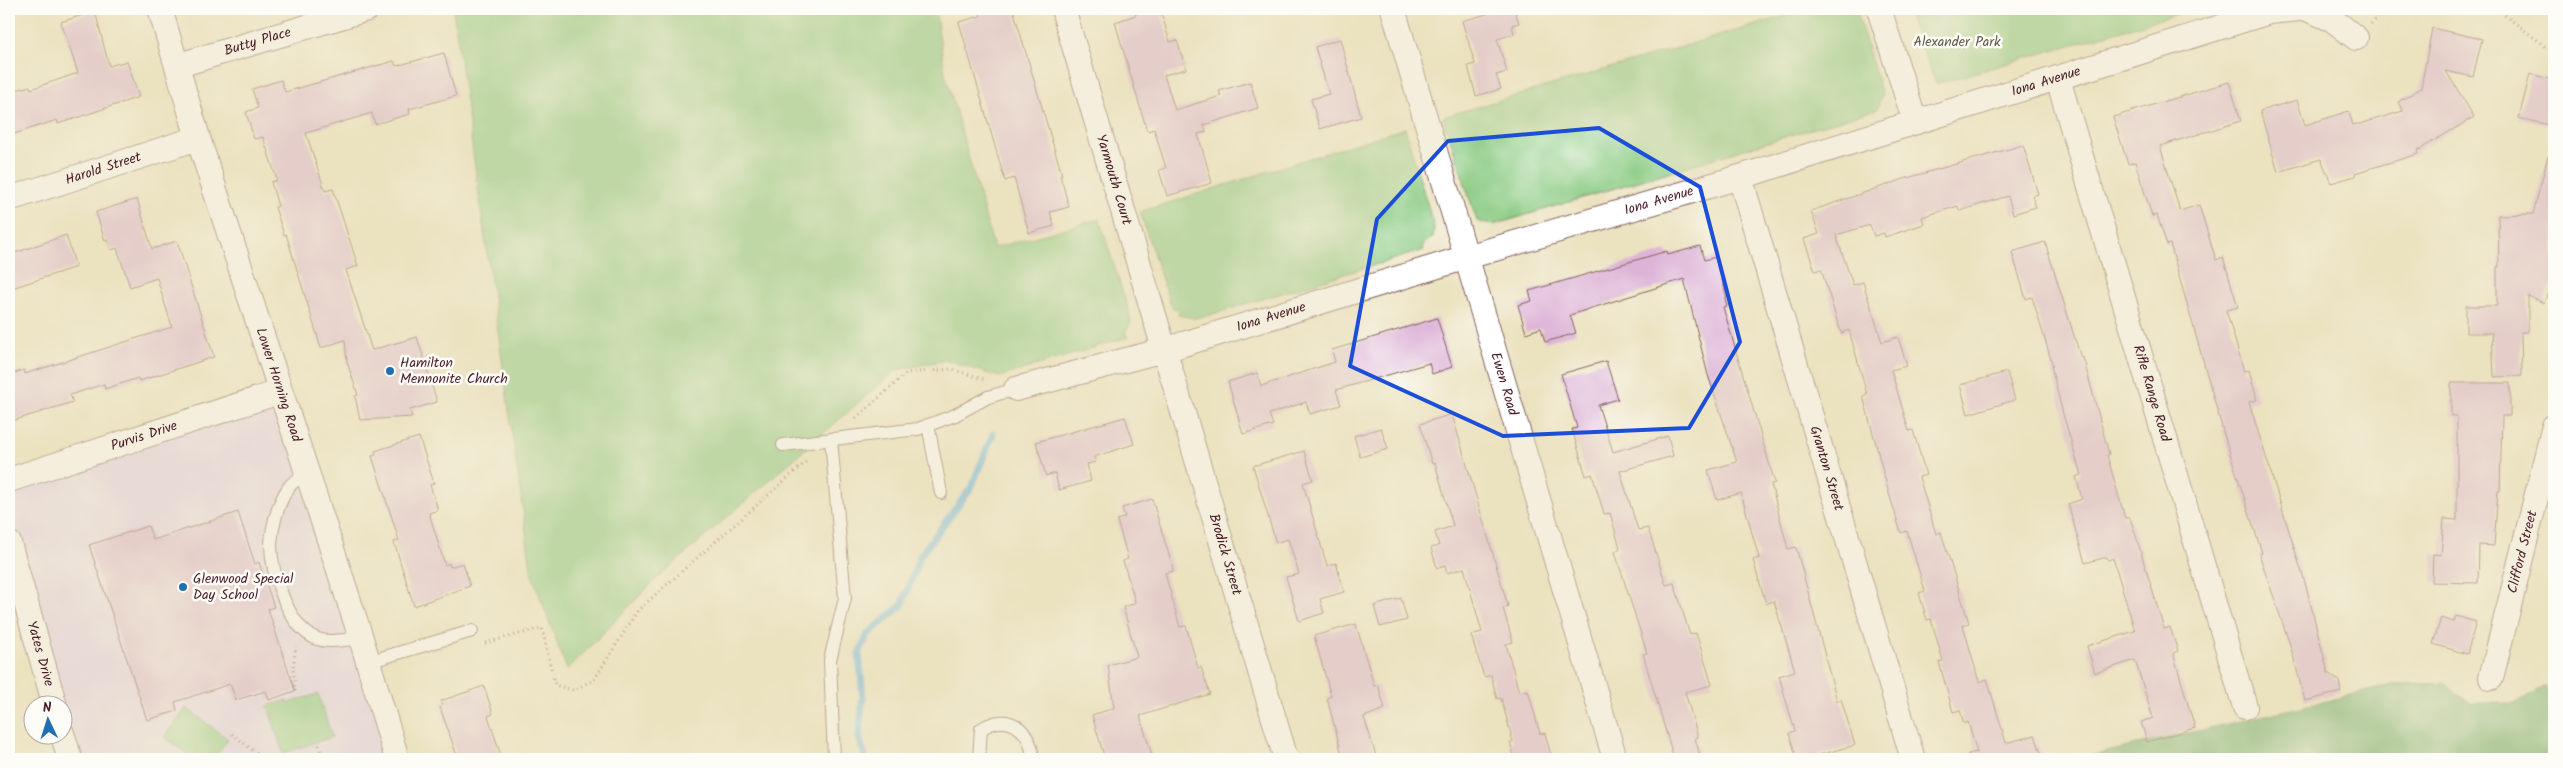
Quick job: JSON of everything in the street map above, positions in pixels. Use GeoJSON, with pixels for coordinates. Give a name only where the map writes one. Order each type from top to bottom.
{"type":"FeatureCollection","features":[{"type":"Feature","properties":{"kind":"street","name":"Lower Horning Road"},"geometry":{"type":"LineString","coordinates":[[160,9],[179,65],[198,138],[361,638],[397,759]]}},
{"type":"Feature","properties":{"kind":"street","name":"Butty Place"},"geometry":{"type":"LineString","coordinates":[[179,65],[367,9]]}},
{"type":"Feature","properties":{"kind":"street","name":"Yarmouth Court"},"geometry":{"type":"LineString","coordinates":[[1063,9],[1164,350]]}},
{"type":"Feature","properties":{"kind":"street","name":"Ewen Road"},"geometry":{"type":"LineString","coordinates":[[1393,9],[1615,759]]}},
{"type":"Feature","properties":{"kind":"street"},"geometry":{"type":"LineString","coordinates":[[1879,9],[1915,122]]}},
{"type":"Feature","properties":{"kind":"street","name":"Iona Avenue"},"geometry":{"type":"LineString","coordinates":[[1016,389],[1164,350],[1467,256],[1740,176],[2058,79],[2270,12],[2299,9]]}},
{"type":"Feature","properties":{"kind":"street"},"geometry":{"type":"LineString","coordinates":[[2307,9],[2333,20],[2356,38]]}},
{"type":"Feature","properties":{"kind":"street","name":"Rifle Range Road"},"geometry":{"type":"LineString","coordinates":[[2058,79],[2245,707]]}},
{"type":"Feature","properties":{"kind":"street","name":"Harold Street"},"geometry":{"type":"LineString","coordinates":[[9,199],[198,138]]}},
{"type":"Feature","properties":{"kind":"street","name":"Granton Street"},"geometry":{"type":"LineString","coordinates":[[1740,176],[1913,759]]}},
{"type":"Feature","properties":{"kind":"street","name":"Brodick Street"},"geometry":{"type":"LineString","coordinates":[[1164,350],[1286,759]]}},
{"type":"Feature","properties":{"kind":"street","name":"Purvis Drive"},"geometry":{"type":"LineString","coordinates":[[9,480],[280,392]]}},
{"type":"Feature","properties":{"kind":"street","name":"Clifford Street"},"geometry":{"type":"LineString","coordinates":[[2491,678],[2554,426]]}},
{"type":"Feature","properties":{"kind":"street","name":"Yates Drive"},"geometry":{"type":"LineString","coordinates":[[9,543],[52,696]]}},
{"type":"Feature","properties":{"kind":"street"},"geometry":{"type":"LineString","coordinates":[[66,746],[70,759]]}},
{"type":"Feature","properties":{"kind":"lane"},"geometry":{"type":"LineString","coordinates":[[783,445],[874,436],[928,426],[955,415],[988,397],[1016,389]]}},
{"type":"Feature","properties":{"kind":"lane"},"geometry":{"type":"LineString","coordinates":[[928,426],[941,493]]}},
{"type":"Feature","properties":{"kind":"lane"},"geometry":{"type":"LineString","coordinates":[[831,440],[846,598],[830,660],[834,759]]}},
{"type":"Feature","properties":{"kind":"lane"},"geometry":{"type":"LineString","coordinates":[[308,473],[290,486],[277,513],[271,545],[275,571],[284,600],[299,625],[315,638],[326,640],[361,638]]}},
{"type":"Feature","properties":{"kind":"lane"},"geometry":{"type":"LineString","coordinates":[[368,662],[472,631]]}},
{"type":"Feature","properties":{"kind":"lane"},"geometry":{"type":"LineString","coordinates":[[978,759],[978,738],[981,729],[991,722],[1005,722],[1020,727],[1028,736],[1033,759]]}},
{"type":"Feature","properties":{"kind":"path"},"geometry":{"type":"LineString","coordinates":[[2497,9],[2554,53]]}},
{"type":"Feature","properties":{"kind":"path"},"geometry":{"type":"LineString","coordinates":[[472,631],[484,643],[542,628],[555,685],[573,690],[594,680],[638,610],[906,372],[952,369],[1016,389]]}},
{"type":"Feature","properties":{"kind":"path"},"geometry":{"type":"LineString","coordinates":[[295,691],[293,668],[299,625]]}},
{"type":"Feature","properties":{"kind":"path"},"geometry":{"type":"LineString","coordinates":[[232,734],[258,754],[269,759]]}},
{"type":"Feature","properties":{"kind":"path"},"geometry":{"type":"LineString","coordinates":[[318,745],[323,759]]}},
{"type":"Feature","properties":{"kind":"highlighted area"},"geometry":{"type":"Polygon","coordinates":[[[1599,128],[1700,187],[1740,342],[1689,428],[1503,436],[1350,366],[1377,219],[1448,141],[1599,128]]]}},
{"type":"Feature","properties":{"kind":"shaded area","name":"Glenwood Special Day School"},"geometry":{"type":"Polygon","coordinates":[[[279,395],[394,759],[72,759],[68,746],[72,746],[72,696],[59,696],[9,536],[9,482],[279,395]]]}},
{"type":"Feature","properties":{"kind":"green space"},"geometry":{"type":"Polygon","coordinates":[[[453,9],[935,9],[945,73],[994,248],[1099,219],[1130,315],[1131,322],[1125,333],[1128,337],[999,377],[946,360],[896,370],[655,580],[567,670],[532,575],[453,9]]]}},
{"type":"Feature","properties":{"kind":"green space"},"geometry":{"type":"Polygon","coordinates":[[[1810,9],[1856,9],[1882,95],[1877,109],[1493,225],[1477,221],[1443,117],[1810,9]]]}},
{"type":"Feature","properties":{"kind":"green space","name":"Alexander Park"},"geometry":{"type":"Polygon","coordinates":[[[1906,9],[2195,9],[1936,84],[1906,9]]]}},
{"type":"Feature","properties":{"kind":"green space"},"geometry":{"type":"Polygon","coordinates":[[[1405,128],[1434,227],[1433,237],[1422,246],[1424,250],[1206,316],[1194,318],[1178,315],[1179,311],[1173,309],[1140,212],[1405,128]]]}},
{"type":"Feature","properties":{"kind":"green space"},"geometry":{"type":"Polygon","coordinates":[[[2444,683],[2470,703],[2516,703],[2543,687],[2554,688],[2554,759],[2077,759],[2394,685],[2444,683]]]}},
{"type":"Feature","properties":{"kind":"green space"},"geometry":{"type":"Polygon","coordinates":[[[318,694],[332,737],[283,753],[268,706],[287,700],[288,703],[318,694]]]}},
{"type":"Feature","properties":{"kind":"green space"},"geometry":{"type":"Polygon","coordinates":[[[186,708],[228,739],[214,759],[194,759],[164,737],[186,708]]]}},
{"type":"Feature","properties":{"kind":"building"},"geometry":{"type":"Polygon","coordinates":[[[979,9],[1013,9],[1062,175],[1060,175],[1069,207],[1050,212],[1054,226],[1029,233],[1014,178],[1005,181],[959,22],[981,16],[979,9]]]}},
{"type":"Feature","properties":{"kind":"building"},"geometry":{"type":"Polygon","coordinates":[[[1134,9],[1160,9],[1170,42],[1177,40],[1186,69],[1164,75],[1175,110],[1221,96],[1219,91],[1250,82],[1258,108],[1204,125],[1206,132],[1198,134],[1212,183],[1167,196],[1159,170],[1166,168],[1154,129],[1147,131],[1115,22],[1136,15],[1134,9]]]}},
{"type":"Feature","properties":{"kind":"building"},"geometry":{"type":"Polygon","coordinates":[[[1504,9],[1514,9],[1519,23],[1512,25],[1514,34],[1497,39],[1507,72],[1496,75],[1501,89],[1476,96],[1468,66],[1475,64],[1462,21],[1504,9]]]}},
{"type":"Feature","properties":{"kind":"building"},"geometry":{"type":"Polygon","coordinates":[[[95,11],[109,66],[127,61],[139,97],[58,124],[57,120],[14,134],[9,117],[9,92],[30,86],[31,89],[78,73],[61,22],[95,11]]]}},
{"type":"Feature","properties":{"kind":"building"},"geometry":{"type":"Polygon","coordinates":[[[2432,28],[2482,39],[2473,77],[2446,71],[2474,117],[2417,151],[2418,154],[2355,173],[2355,176],[2331,183],[2321,159],[2278,172],[2260,111],[2297,100],[2305,125],[2349,111],[2353,126],[2403,111],[2398,102],[2421,88],[2432,28]]]}},
{"type":"Feature","properties":{"kind":"building"},"geometry":{"type":"Polygon","coordinates":[[[1340,39],[1361,117],[1320,129],[1311,99],[1329,94],[1315,47],[1340,39]]]}},
{"type":"Feature","properties":{"kind":"building"},"geometry":{"type":"Polygon","coordinates":[[[444,53],[456,96],[409,109],[410,114],[375,124],[372,113],[306,133],[325,191],[333,189],[358,266],[346,270],[372,350],[417,337],[437,402],[410,410],[412,417],[360,420],[355,396],[358,395],[347,362],[345,340],[321,348],[286,234],[284,235],[275,207],[278,206],[271,182],[277,180],[263,137],[254,139],[246,112],[258,108],[252,89],[281,80],[285,92],[394,61],[396,66],[444,53]]]}},
{"type":"Feature","properties":{"kind":"building"},"geometry":{"type":"Polygon","coordinates":[[[2530,74],[2554,80],[2554,126],[2519,118],[2530,74]]]}},
{"type":"Feature","properties":{"kind":"building"},"geometry":{"type":"Polygon","coordinates":[[[2229,82],[2241,121],[2160,146],[2180,211],[2199,205],[2216,260],[2223,257],[2238,307],[2226,310],[2244,371],[2249,370],[2257,400],[2249,402],[2306,586],[2328,673],[2339,681],[2341,692],[2305,701],[2291,648],[2259,554],[2262,553],[2225,438],[2170,244],[2167,245],[2157,215],[2152,216],[2135,162],[2128,164],[2113,117],[2229,82]]]}},
{"type":"Feature","properties":{"kind":"building"},"geometry":{"type":"Polygon","coordinates":[[[2023,145],[2038,194],[2032,196],[2036,207],[2013,214],[2008,196],[1959,211],[1958,206],[1922,217],[1924,224],[1885,237],[1884,233],[1874,236],[1870,225],[1836,235],[1853,285],[1863,282],[1882,342],[1898,337],[1907,366],[1891,370],[1909,431],[1913,430],[1926,475],[1919,477],[1936,534],[1941,532],[1969,623],[1963,625],[1979,682],[1987,679],[2006,743],[2035,735],[2043,759],[1968,759],[1968,754],[1977,752],[1968,722],[1964,724],[1960,710],[1953,712],[1939,662],[1943,661],[1931,619],[1927,620],[1919,593],[1925,591],[1907,531],[1901,533],[1888,490],[1863,396],[1867,394],[1849,330],[1841,333],[1821,269],[1815,271],[1804,239],[1819,234],[1811,211],[1907,178],[2023,145]]]}},
{"type":"Feature","properties":{"kind":"building"},"geometry":{"type":"Polygon","coordinates":[[[2548,156],[2554,157],[2554,277],[2544,303],[2528,296],[2528,332],[2521,332],[2522,376],[2494,377],[2492,333],[2466,333],[2466,306],[2497,306],[2497,267],[2499,267],[2498,215],[2533,214],[2548,156]]]}},
{"type":"Feature","properties":{"kind":"building"},"geometry":{"type":"Polygon","coordinates":[[[137,199],[152,249],[177,241],[214,357],[139,381],[138,378],[105,389],[104,384],[70,395],[73,402],[9,422],[9,375],[24,370],[25,374],[172,327],[157,278],[130,287],[117,248],[111,250],[107,240],[105,241],[96,212],[137,199]]]}},
{"type":"Feature","properties":{"kind":"building"},"geometry":{"type":"Polygon","coordinates":[[[66,235],[76,267],[9,289],[9,255],[66,235]]]}},
{"type":"Feature","properties":{"kind":"building"},"geometry":{"type":"Polygon","coordinates":[[[2045,242],[2081,358],[2083,357],[2109,454],[2107,455],[2125,518],[2129,517],[2133,526],[2164,629],[2170,627],[2178,651],[2173,653],[2195,728],[2147,742],[2141,722],[2153,718],[2135,660],[2095,673],[2087,646],[2135,631],[2113,558],[2108,560],[2107,557],[2085,563],[2068,504],[2082,499],[2076,477],[2081,475],[2063,414],[2051,366],[2053,366],[2032,297],[2026,299],[2012,252],[2045,242]]]}},
{"type":"Feature","properties":{"kind":"building"},"geometry":{"type":"Polygon","coordinates":[[[1700,246],[1704,260],[1716,257],[1727,298],[1725,298],[1727,306],[1723,307],[1775,483],[1771,484],[1788,549],[1796,547],[1837,701],[1841,699],[1855,745],[1805,759],[1797,759],[1789,733],[1795,731],[1779,676],[1795,671],[1774,601],[1766,604],[1753,560],[1759,558],[1741,493],[1717,500],[1708,470],[1737,462],[1708,375],[1684,279],[1570,315],[1576,333],[1545,342],[1541,328],[1526,333],[1518,305],[1532,301],[1529,291],[1667,251],[1668,255],[1700,246]]]}},
{"type":"Feature","properties":{"kind":"building"},"geometry":{"type":"Polygon","coordinates":[[[1437,318],[1452,367],[1432,374],[1429,363],[1336,390],[1341,405],[1310,414],[1306,402],[1269,414],[1273,425],[1243,434],[1228,382],[1257,373],[1261,386],[1335,362],[1332,350],[1437,318]]]}},
{"type":"Feature","properties":{"kind":"building"},"geometry":{"type":"Polygon","coordinates":[[[1606,361],[1618,399],[1598,405],[1613,452],[1668,436],[1673,456],[1620,471],[1638,530],[1648,528],[1666,585],[1674,583],[1690,635],[1696,633],[1712,685],[1685,692],[1698,737],[1695,738],[1701,759],[1674,759],[1643,654],[1647,653],[1615,552],[1620,548],[1610,513],[1604,514],[1592,474],[1586,476],[1572,429],[1577,428],[1561,374],[1606,361]]]}},
{"type":"Feature","properties":{"kind":"building"},"geometry":{"type":"Polygon","coordinates":[[[2007,372],[2015,400],[1968,414],[1960,385],[2007,372]]]}},
{"type":"Feature","properties":{"kind":"building"},"geometry":{"type":"Polygon","coordinates":[[[2451,383],[2510,383],[2510,416],[2502,416],[2500,491],[2498,491],[2494,546],[2479,545],[2478,583],[2432,582],[2433,554],[2441,555],[2444,519],[2457,520],[2457,416],[2451,416],[2451,383]]]}},
{"type":"Feature","properties":{"kind":"building"},"geometry":{"type":"Polygon","coordinates":[[[1452,414],[1508,606],[1503,608],[1513,642],[1506,644],[1519,692],[1528,690],[1540,734],[1545,733],[1552,759],[1515,759],[1510,743],[1513,742],[1501,698],[1497,699],[1491,675],[1484,677],[1471,635],[1482,632],[1464,568],[1447,573],[1445,565],[1437,568],[1431,548],[1439,546],[1435,532],[1453,526],[1435,463],[1432,464],[1420,424],[1452,414]]]}},
{"type":"Feature","properties":{"kind":"building"},"geometry":{"type":"Polygon","coordinates":[[[1125,417],[1134,444],[1094,457],[1096,462],[1087,464],[1091,481],[1059,490],[1055,473],[1046,476],[1036,442],[1125,417]]]}},
{"type":"Feature","properties":{"kind":"building"},"geometry":{"type":"Polygon","coordinates":[[[1381,428],[1388,449],[1360,457],[1354,436],[1381,428]]]}},
{"type":"Feature","properties":{"kind":"building"},"geometry":{"type":"Polygon","coordinates":[[[419,437],[434,483],[430,485],[438,510],[429,513],[445,565],[449,563],[450,567],[463,563],[470,586],[414,606],[394,542],[399,540],[372,456],[376,455],[375,451],[419,437]]]}},
{"type":"Feature","properties":{"kind":"building"},"geometry":{"type":"Polygon","coordinates":[[[1304,451],[1313,480],[1303,483],[1327,566],[1336,563],[1344,592],[1320,599],[1324,613],[1299,621],[1286,577],[1299,574],[1288,539],[1276,543],[1253,466],[1304,451]]]}},
{"type":"Feature","properties":{"kind":"building"},"geometry":{"type":"Polygon","coordinates":[[[1152,499],[1172,565],[1173,571],[1165,573],[1180,627],[1186,626],[1198,668],[1201,667],[1210,694],[1140,716],[1153,759],[1105,759],[1092,715],[1114,708],[1108,665],[1137,657],[1123,607],[1134,604],[1135,601],[1123,561],[1128,559],[1117,520],[1125,517],[1122,508],[1152,499]]]}},
{"type":"Feature","properties":{"kind":"building"},"geometry":{"type":"Polygon","coordinates":[[[238,512],[255,564],[259,562],[274,607],[268,609],[295,691],[269,700],[266,691],[236,700],[230,684],[175,702],[177,711],[147,720],[89,545],[148,526],[153,540],[238,512]]]}},
{"type":"Feature","properties":{"kind":"building"},"geometry":{"type":"Polygon","coordinates":[[[1401,598],[1407,620],[1380,627],[1374,606],[1401,598]]]}},
{"type":"Feature","properties":{"kind":"building"},"geometry":{"type":"Polygon","coordinates":[[[2456,616],[2476,622],[2467,654],[2433,644],[2441,618],[2454,622],[2456,616]]]}},
{"type":"Feature","properties":{"kind":"building"},"geometry":{"type":"Polygon","coordinates":[[[1356,624],[1374,686],[1378,685],[1385,709],[1364,717],[1377,759],[1343,759],[1327,698],[1331,696],[1314,636],[1356,624]]]}},
{"type":"Feature","properties":{"kind":"building"},"geometry":{"type":"Polygon","coordinates":[[[484,686],[493,714],[488,716],[502,759],[458,759],[440,707],[443,705],[441,701],[484,686]]]}},
{"type":"Feature","properties":{"kind":"waterway"},"geometry":{"type":"LineString","coordinates":[[866,759],[859,737],[863,698],[859,653],[868,634],[902,605],[920,556],[971,488],[993,434]]}},
{"type":"Feature","properties":{"kind":"place","name":"Hamilton Mennonite Church"},"geometry":{"type":"Point","coordinates":[390,371]}},
{"type":"Feature","properties":{"kind":"place","name":"Glenwood Special Day School"},"geometry":{"type":"Point","coordinates":[183,587]}}]}
